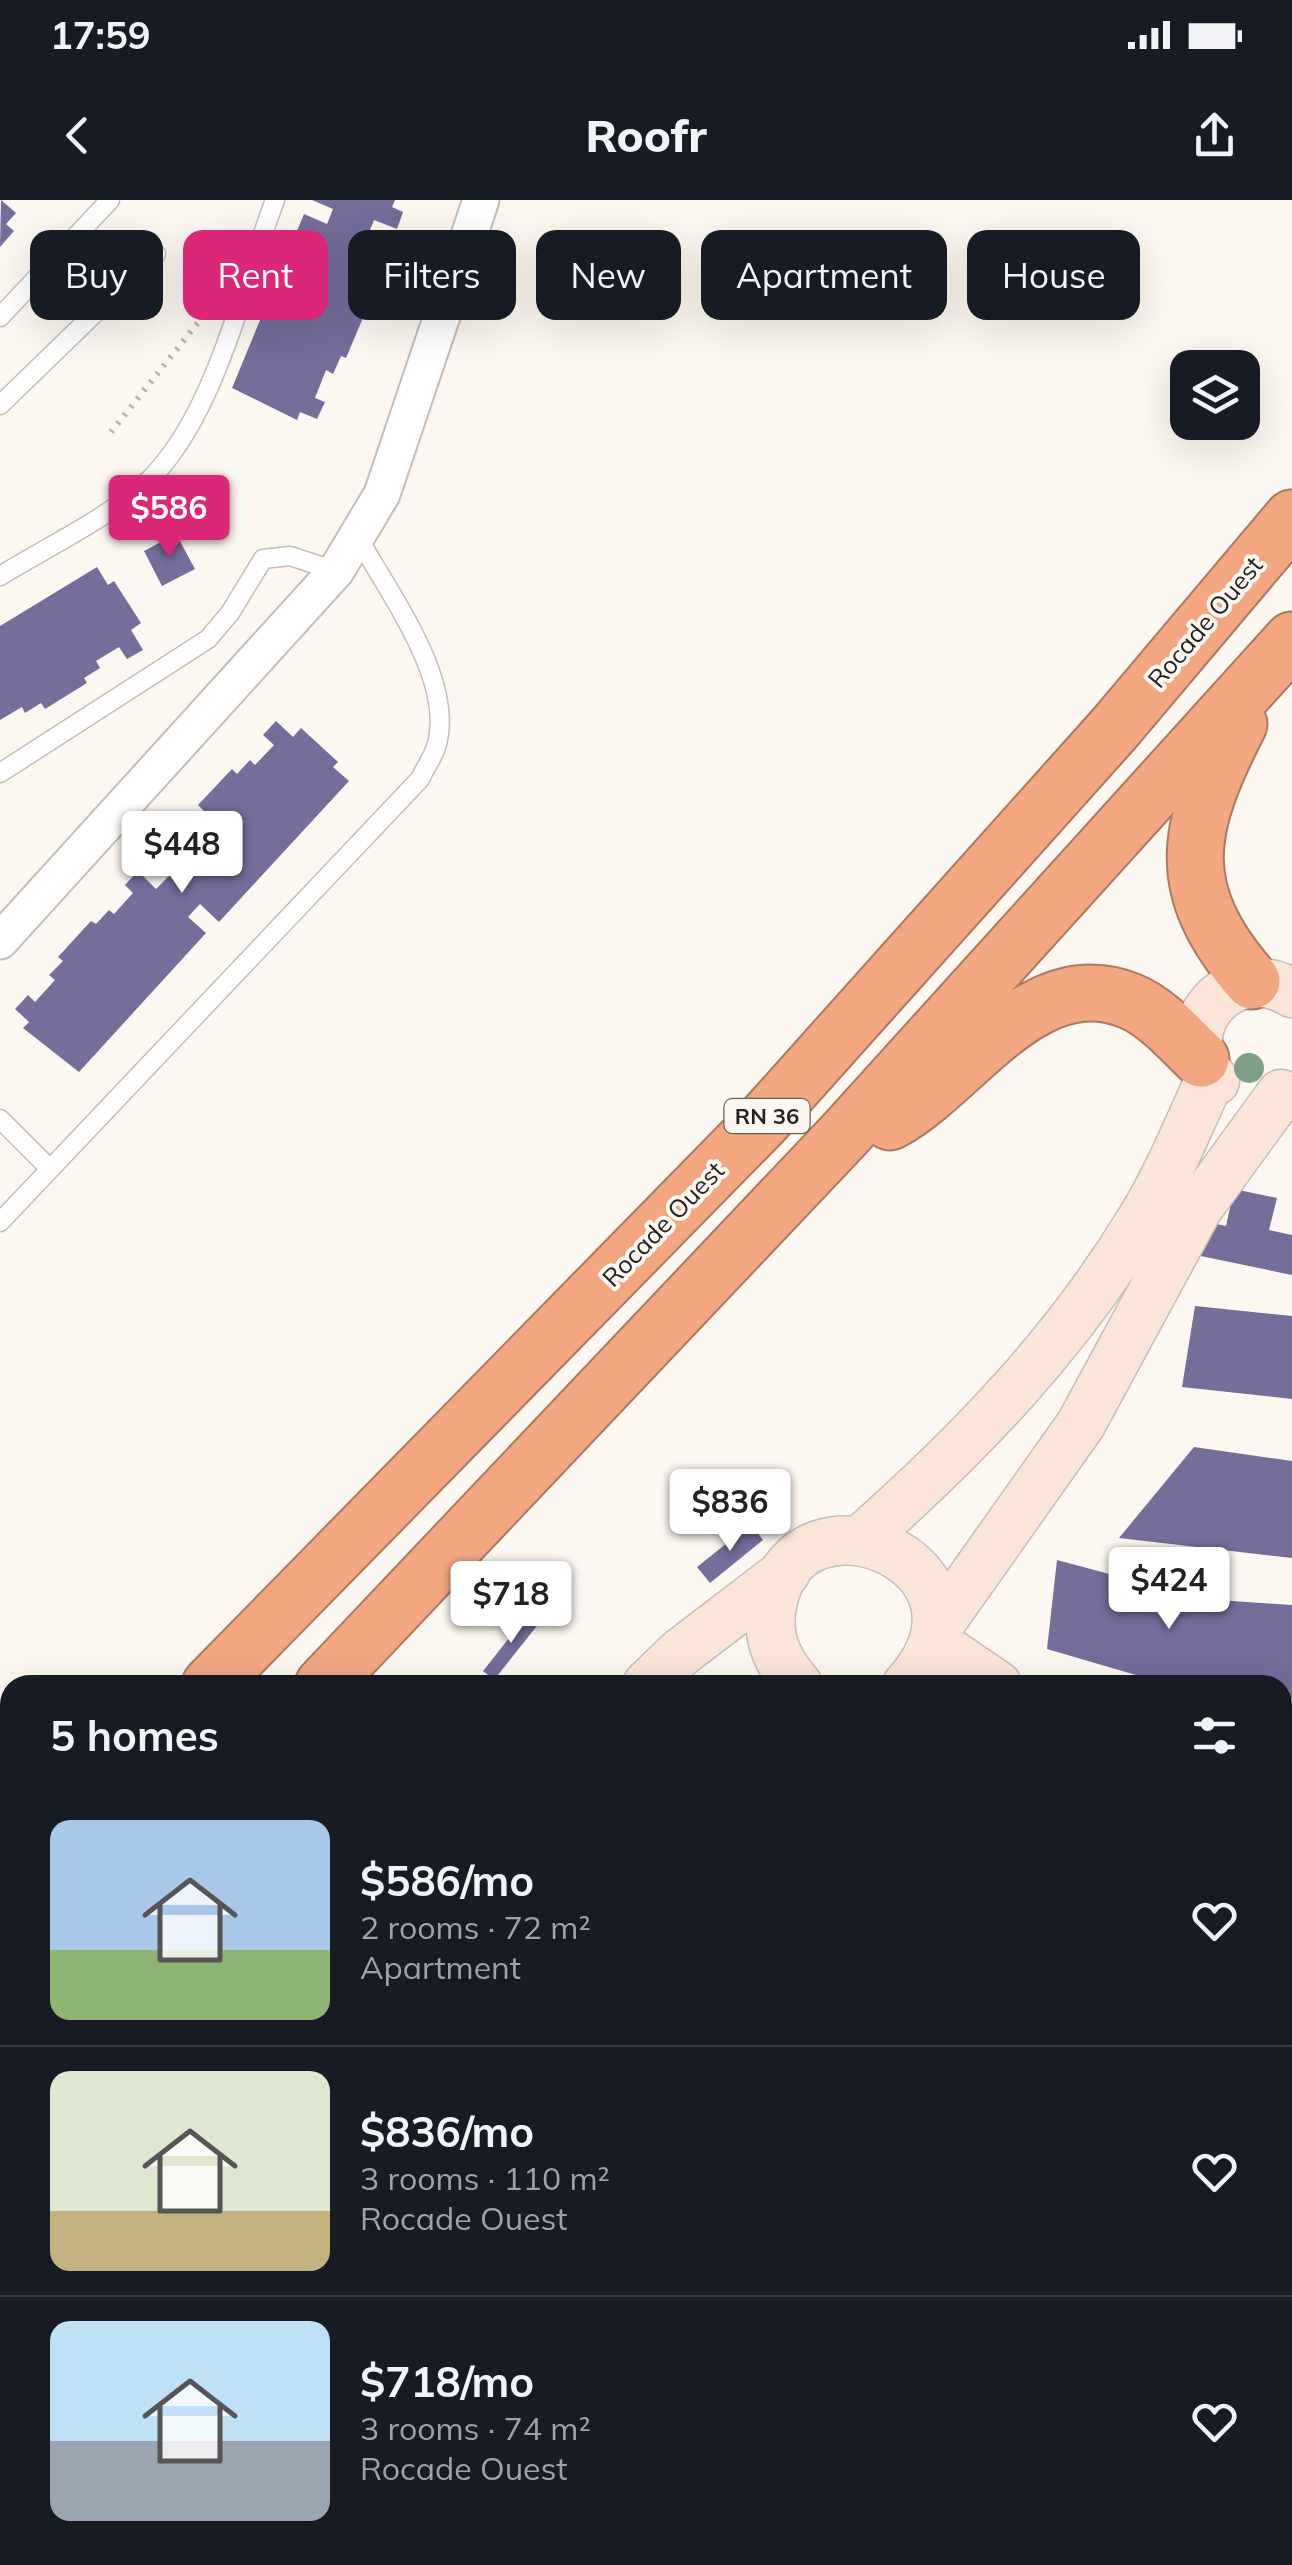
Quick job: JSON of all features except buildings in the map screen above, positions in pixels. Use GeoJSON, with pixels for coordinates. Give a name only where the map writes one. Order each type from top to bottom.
{"type":"FeatureCollection","features":[{"type":"Feature","properties":{"kind":"highway","name":"Rocade Ouest"},"geometry":{"type":"LineString","coordinates":[[220,1675],[776,1107],[1114,730],[1292,518]]}},
{"type":"Feature","properties":{"kind":"highway"},"geometry":{"type":"LineString","coordinates":[[1275,980],[1227,953],[1205,914],[1194,870],[1195,840],[1218,764],[1279,655]]}},
{"type":"Feature","properties":{"kind":"highway"},"geometry":{"type":"LineString","coordinates":[[332,1675],[844,1135],[1279,655]]}},
{"type":"Feature","properties":{"kind":"highway"},"geometry":{"type":"LineString","coordinates":[[844,1135],[902,1115],[1029,1013],[1078,993],[1132,1002],[1154,1016],[1206,1068]]}},
{"type":"Feature","properties":{"kind":"main road"},"geometry":{"type":"LineString","coordinates":[[862,1539],[954,1457],[1029,1376],[1078,1314],[1142,1219],[1206,1068],[1200,1024],[1207,1008],[1219,994],[1275,980]]}},
{"type":"Feature","properties":{"kind":"main road"},"geometry":{"type":"LineString","coordinates":[[1206,1068],[1242,1098],[1286,1091]]}},
{"type":"Feature","properties":{"kind":"main road"},"geometry":{"type":"LineString","coordinates":[[915,1675],[935,1636],[1082,1424],[1198,1208],[1286,1091]]}},
{"type":"Feature","properties":{"kind":"main road"},"geometry":{"type":"LineString","coordinates":[[657,1675],[807,1552],[833,1541],[862,1539],[886,1546],[908,1560],[925,1580],[934,1603],[935,1636],[984,1675]]}},
{"type":"Feature","properties":{"kind":"main road"},"geometry":{"type":"LineString","coordinates":[[786,1572],[774,1594],[770,1631],[782,1666],[790,1675]]}},
{"type":"Feature","properties":{"kind":"street"},"geometry":{"type":"LineString","coordinates":[[0,941],[336,571],[359,538],[382,494],[481,200]]}},
{"type":"Feature","properties":{"kind":"lane"},"geometry":{"type":"LineString","coordinates":[[0,317],[110,200]]}},
{"type":"Feature","properties":{"kind":"lane"},"geometry":{"type":"LineString","coordinates":[[0,576],[142,488],[176,451],[215,367],[275,200]]}},
{"type":"Feature","properties":{"kind":"lane"},"geometry":{"type":"LineString","coordinates":[[0,404],[87,320]]}},
{"type":"Feature","properties":{"kind":"lane"},"geometry":{"type":"LineString","coordinates":[[0,1222],[420,779],[436,745],[440,708],[431,672],[359,538]]}},
{"type":"Feature","properties":{"kind":"lane"},"geometry":{"type":"LineString","coordinates":[[0,772],[208,638],[230,613],[263,558],[290,556],[336,571]]}},
{"type":"Feature","properties":{"kind":"lane"},"geometry":{"type":"LineString","coordinates":[[0,1119],[49,1168]]}},
{"type":"Feature","properties":{"kind":"path"},"geometry":{"type":"LineString","coordinates":[[111,432],[200,320]]}}]}
